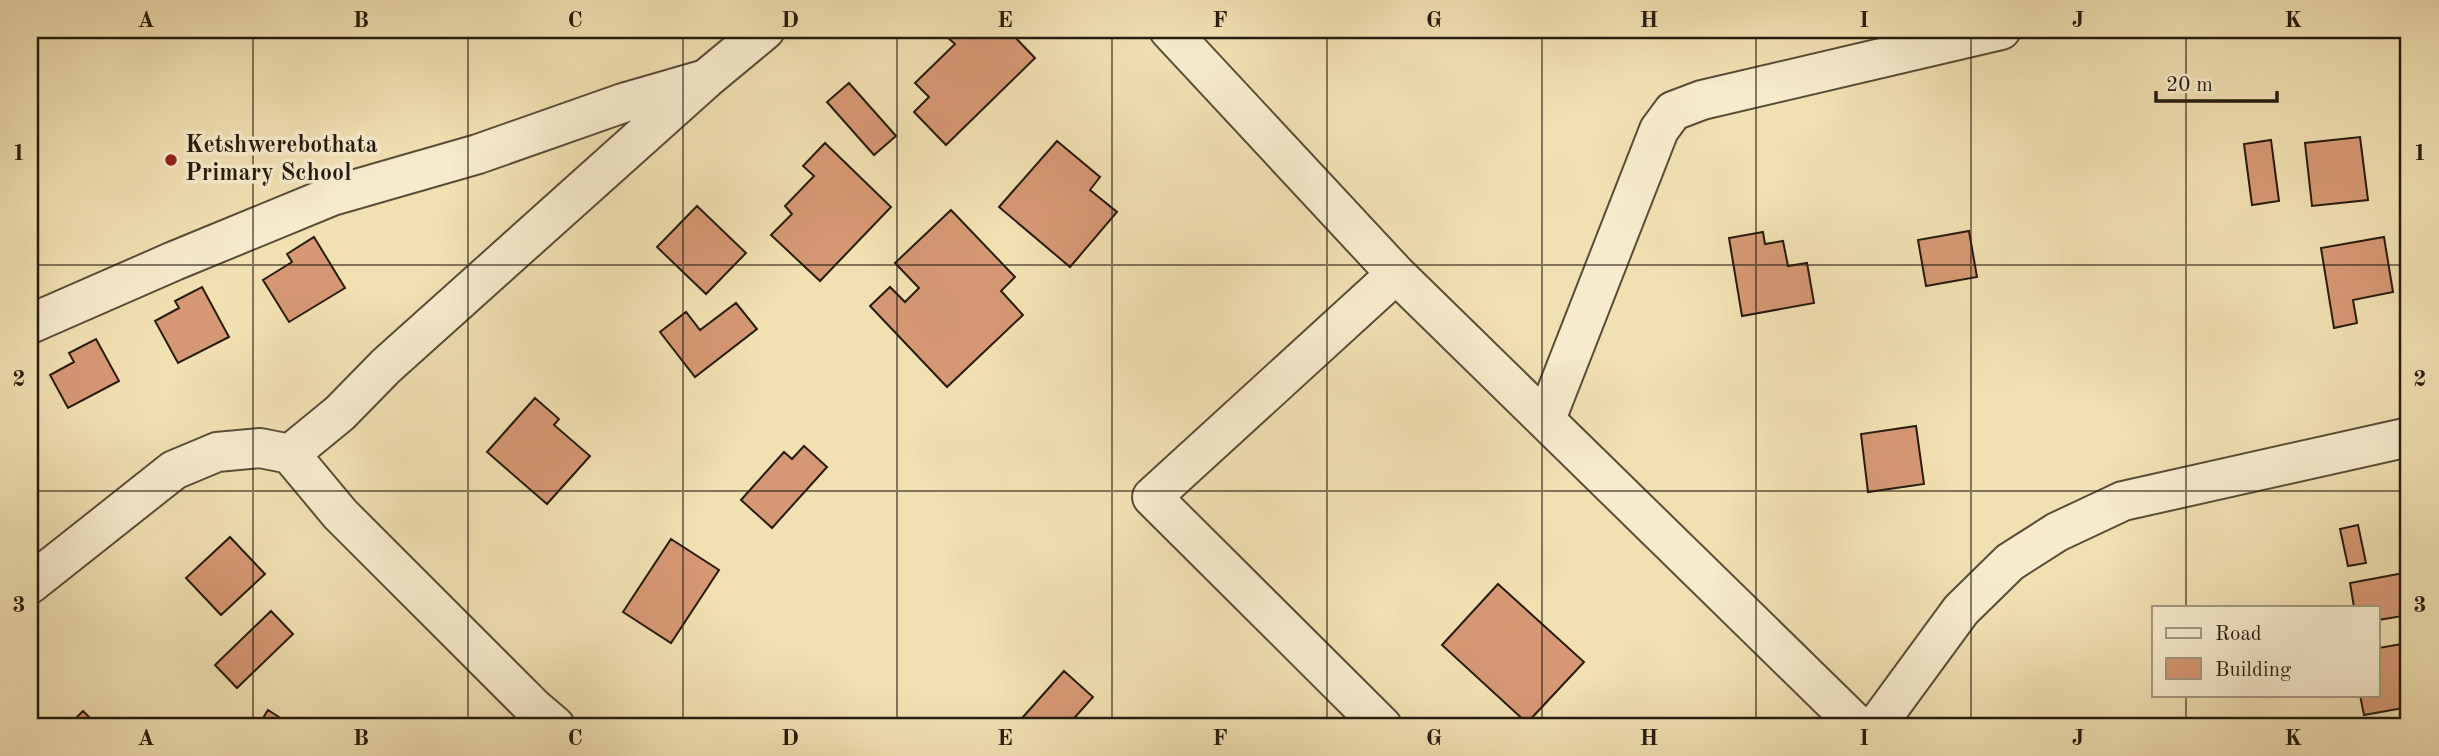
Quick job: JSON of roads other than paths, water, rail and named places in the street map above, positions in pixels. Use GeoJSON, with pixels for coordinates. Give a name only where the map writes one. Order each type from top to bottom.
{"type":"FeatureCollection","features":[{"type":"Feature","properties":{"kind":"street"},"geometry":{"type":"LineString","coordinates":[[290,454],[340,413],[386,366],[706,79],[765,30]]}},
{"type":"Feature","properties":{"kind":"street"},"geometry":{"type":"LineString","coordinates":[[1169,30],[1396,274],[1858,726]]}},
{"type":"Feature","properties":{"kind":"street"},"geometry":{"type":"LineString","coordinates":[[1546,419],[1659,130],[1673,111],[1703,100],[2001,30]]}},
{"type":"Feature","properties":{"kind":"street"},"geometry":{"type":"LineString","coordinates":[[30,324],[332,196],[478,154],[623,103],[706,79]]}},
{"type":"Feature","properties":{"kind":"street"},"geometry":{"type":"LineString","coordinates":[[1382,726],[1152,497],[1396,274]]}},
{"type":"Feature","properties":{"kind":"street"},"geometry":{"type":"LineString","coordinates":[[1876,726],[1961,610],[2010,562],[2057,531],[2123,501],[2409,437]]}},
{"type":"Feature","properties":{"kind":"street"},"geometry":{"type":"LineString","coordinates":[[30,584],[174,470],[217,452],[261,448],[290,454],[340,514],[555,726]]}},
{"type":"Feature","properties":{"kind":"place","name":"Ketshwerebothata Primary School"},"geometry":{"type":"Point","coordinates":[171,160]}}]}
